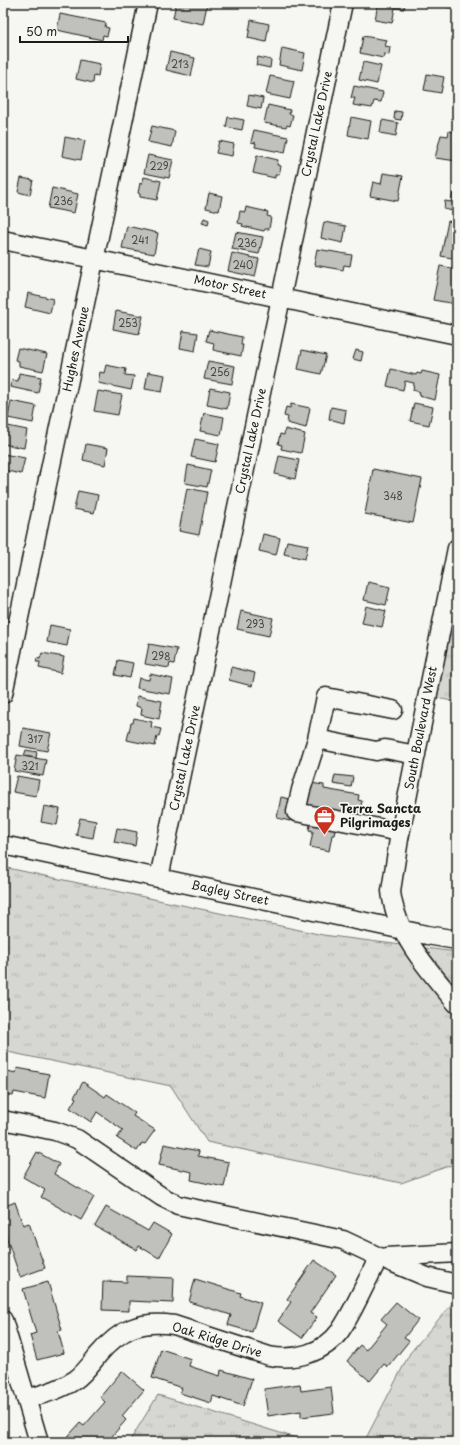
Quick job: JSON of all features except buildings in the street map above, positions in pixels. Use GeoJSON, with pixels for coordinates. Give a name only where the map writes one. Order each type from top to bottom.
{"type":"FeatureCollection","features":[{"type":"Feature","properties":{"kind":"street","name":"Hughes Avenue"},"geometry":{"type":"LineString","coordinates":[[3,694],[148,3]]}},
{"type":"Feature","properties":{"kind":"street","name":"Crystal Lake Drive"},"geometry":{"type":"LineString","coordinates":[[159,878],[343,3]]}},
{"type":"Feature","properties":{"kind":"street","name":"Motor Street"},"geometry":{"type":"LineString","coordinates":[[3,240],[457,335]]}},
{"type":"Feature","properties":{"kind":"street","name":"South Boulevard West"},"geometry":{"type":"LineString","coordinates":[[457,548],[400,832],[391,891],[394,907],[416,954],[438,983],[457,1004]]}},
{"type":"Feature","properties":{"kind":"street"},"geometry":{"type":"LineString","coordinates":[[393,710],[326,697],[317,739],[301,790],[296,812],[400,832]]}},
{"type":"Feature","properties":{"kind":"street"},"geometry":{"type":"LineString","coordinates":[[317,739],[376,751],[385,749],[416,755]]}},
{"type":"Feature","properties":{"kind":"street","name":"Bagley Street"},"geometry":{"type":"LineString","coordinates":[[3,845],[457,940]]}},
{"type":"Feature","properties":{"kind":"street"},"geometry":{"type":"LineString","coordinates":[[3,1120],[56,1131],[77,1139],[172,1203],[343,1240],[379,1257],[434,1279],[457,1284]]}},
{"type":"Feature","properties":{"kind":"street"},"geometry":{"type":"LineString","coordinates":[[379,1257],[457,1253]]}},
{"type":"Feature","properties":{"kind":"street","name":"Oak Ridge Drive"},"geometry":{"type":"LineString","coordinates":[[26,1399],[56,1390],[76,1380],[116,1336],[131,1328],[146,1324],[160,1323],[174,1325],[278,1358],[298,1357],[315,1352],[330,1342],[341,1330],[379,1257]]}},
{"type":"Feature","properties":{"kind":"street"},"geometry":{"type":"LineString","coordinates":[[3,1320],[39,1442]]}},
{"type":"Feature","properties":{"kind":"green space"},"geometry":{"type":"Polygon","coordinates":[[[457,597],[457,702],[437,698],[457,597]]]}},
{"type":"Feature","properties":{"kind":"green space"},"geometry":{"type":"Polygon","coordinates":[[[3,867],[323,935],[457,952],[457,1163],[401,1183],[207,1142],[171,1086],[3,1051],[3,867]]]}},
{"type":"Feature","properties":{"kind":"green space"},"geometry":{"type":"Polygon","coordinates":[[[457,1295],[457,1442],[364,1442],[410,1353],[455,1300],[457,1295]]]}},
{"type":"Feature","properties":{"kind":"green space"},"geometry":{"type":"Polygon","coordinates":[[[158,1395],[309,1442],[129,1442],[158,1395]]]}},
{"type":"Feature","properties":{"kind":"place","name":"Terra Sancta Pilgrimages"},"geometry":{"type":"Point","coordinates":[325,836]}}]}
